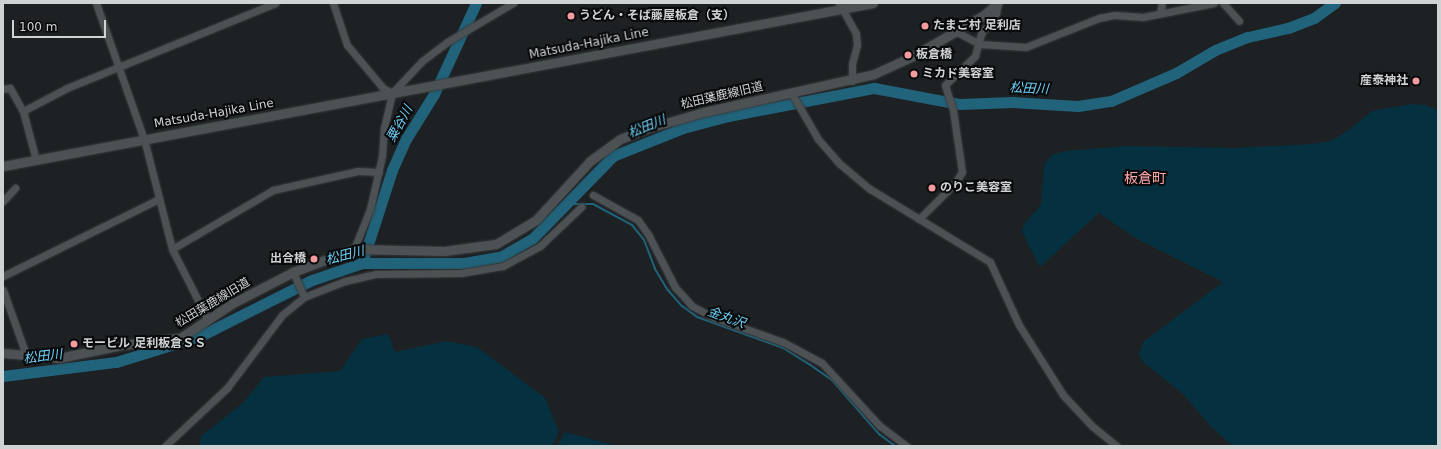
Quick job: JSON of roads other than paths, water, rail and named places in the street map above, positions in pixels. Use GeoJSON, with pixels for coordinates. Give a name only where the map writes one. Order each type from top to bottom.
{"type":"FeatureCollection","features":[{"type":"Feature","properties":{"kind":"street"},"geometry":{"type":"LineString","coordinates":[[96,3],[144,139],[158,199],[172,249],[208,320]]}},
{"type":"Feature","properties":{"kind":"street"},"geometry":{"type":"LineString","coordinates":[[23,111],[67,88],[275,3]]}},
{"type":"Feature","properties":{"kind":"street"},"geometry":{"type":"LineString","coordinates":[[333,3],[347,45],[383,88],[392,93]]}},
{"type":"Feature","properties":{"kind":"street"},"geometry":{"type":"LineString","coordinates":[[356,249],[370,209],[379,172],[386,116],[392,93],[422,61],[455,38],[513,3]]}},
{"type":"Feature","properties":{"kind":"street","name":"Matsuda-Hajika Line"},"geometry":{"type":"LineString","coordinates":[[3,166],[429,87],[841,6],[873,3]]}},
{"type":"Feature","properties":{"kind":"street"},"geometry":{"type":"LineString","coordinates":[[919,219],[955,183],[962,172],[953,110],[945,85],[972,60],[979,44],[983,29],[996,13],[998,3]]}},
{"type":"Feature","properties":{"kind":"street","name":"松田葉鹿線旧道"},"geometry":{"type":"LineString","coordinates":[[3,353],[59,358],[122,345],[180,338],[233,303],[294,274],[356,249],[444,251],[496,244],[536,220],[590,161],[620,140],[676,119],[852,81],[901,63],[984,15],[998,3]]}},
{"type":"Feature","properties":{"kind":"street"},"geometry":{"type":"LineString","coordinates":[[1160,13],[1162,3]]}},
{"type":"Feature","properties":{"kind":"street"},"geometry":{"type":"LineString","coordinates":[[955,31],[979,44],[1026,47],[1098,18],[1114,15],[1130,18],[1214,3]]}},
{"type":"Feature","properties":{"kind":"street"},"geometry":{"type":"LineString","coordinates":[[1223,3],[1239,21]]}},
{"type":"Feature","properties":{"kind":"street"},"geometry":{"type":"LineString","coordinates":[[841,6],[856,34],[857,45],[852,64],[852,81]]}},
{"type":"Feature","properties":{"kind":"street"},"geometry":{"type":"LineString","coordinates":[[3,89],[10,88],[23,111],[36,160]]}},
{"type":"Feature","properties":{"kind":"street"},"geometry":{"type":"LineString","coordinates":[[792,94],[814,133],[840,164],[870,189],[990,262],[1019,325],[1063,395],[1092,426],[1117,446]]}},
{"type":"Feature","properties":{"kind":"street"},"geometry":{"type":"LineString","coordinates":[[172,249],[273,190],[358,171],[379,172]]}},
{"type":"Feature","properties":{"kind":"street"},"geometry":{"type":"LineString","coordinates":[[3,201],[15,188]]}},
{"type":"Feature","properties":{"kind":"street"},"geometry":{"type":"LineString","coordinates":[[593,195],[638,220],[649,236],[675,287],[692,306],[713,317],[784,342],[822,364],[880,426],[907,446]]}},
{"type":"Feature","properties":{"kind":"street"},"geometry":{"type":"LineString","coordinates":[[3,276],[158,199]]}},
{"type":"Feature","properties":{"kind":"street"},"geometry":{"type":"LineString","coordinates":[[165,446],[227,388],[282,315],[303,295],[363,276],[461,273],[503,266],[540,246],[581,207]]}},
{"type":"Feature","properties":{"kind":"street"},"geometry":{"type":"LineString","coordinates":[[294,274],[303,295]]}},
{"type":"Feature","properties":{"kind":"street"},"geometry":{"type":"LineString","coordinates":[[3,290],[24,349],[24,356]]}},
{"type":"Feature","properties":{"kind":"waterway","name":"粟谷川"},"geometry":{"type":"LineString","coordinates":[[362,263],[392,170],[406,139],[434,94],[476,3]]}},
{"type":"Feature","properties":{"kind":"waterway","name":"松田川"},"geometry":{"type":"LineString","coordinates":[[3,376],[116,362],[200,336],[312,280],[362,263],[464,263],[502,256],[533,238],[613,156],[683,128],[728,116],[874,88],[959,104],[1013,102],[1078,106],[1111,101],[1176,73],[1215,50],[1248,37],[1288,28],[1314,18],[1335,3]]}},
{"type":"Feature","properties":{"kind":"waterway","name":"金丸沢"},"geometry":{"type":"LineString","coordinates":[[567,204],[593,204],[632,225],[644,240],[655,269],[667,289],[682,306],[697,317],[783,348],[809,364],[832,380],[879,434],[895,446]]}},
{"type":"Feature","properties":{"kind":"place","name":"うどん・そば藤屋板倉（支）"},"geometry":{"type":"Point","coordinates":[571,16]}},
{"type":"Feature","properties":{"kind":"place","name":"たまご村 足利店"},"geometry":{"type":"Point","coordinates":[925,26]}},
{"type":"Feature","properties":{"kind":"place","name":"板倉橋"},"geometry":{"type":"Point","coordinates":[908,55]}},
{"type":"Feature","properties":{"kind":"place","name":"ミカド美容室"},"geometry":{"type":"Point","coordinates":[914,74]}},
{"type":"Feature","properties":{"kind":"place","name":"産泰神社"},"geometry":{"type":"Point","coordinates":[1416,81]}},
{"type":"Feature","properties":{"kind":"place","name":"のりこ美容室"},"geometry":{"type":"Point","coordinates":[932,188]}},
{"type":"Feature","properties":{"kind":"place","name":"出合橋"},"geometry":{"type":"Point","coordinates":[314,259]}},
{"type":"Feature","properties":{"kind":"place","name":"モービル 足利板倉ＳＳ"},"geometry":{"type":"Point","coordinates":[74,344]}},
{"type":"Feature","properties":{"kind":"district","name":"板倉町"},"geometry":{"type":"Point","coordinates":[1145,178]}}]}
